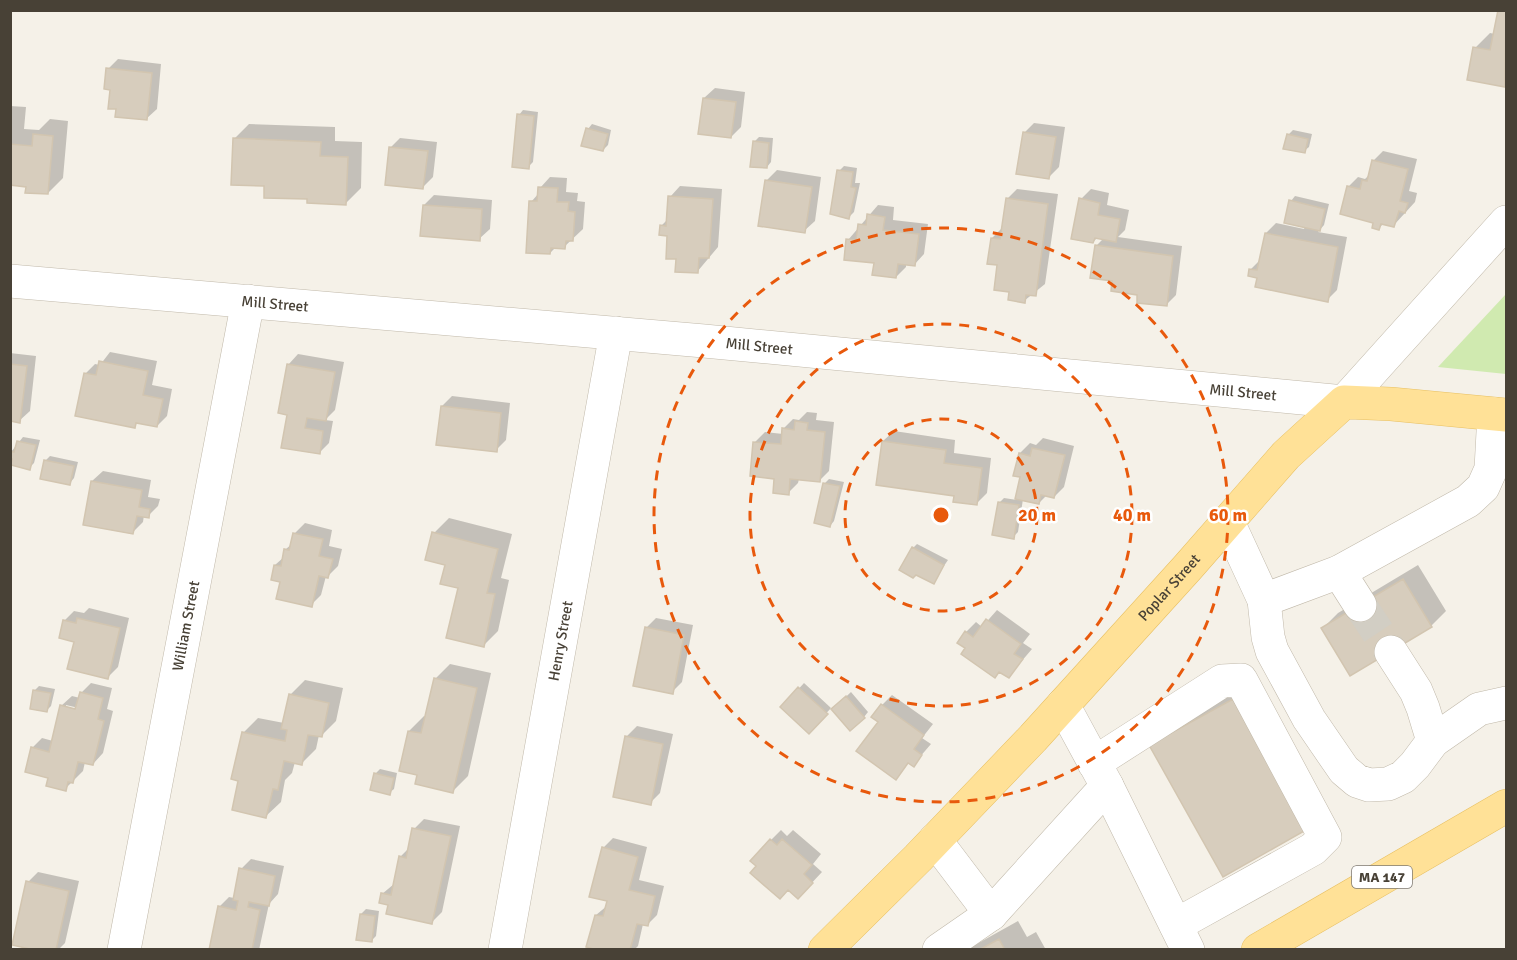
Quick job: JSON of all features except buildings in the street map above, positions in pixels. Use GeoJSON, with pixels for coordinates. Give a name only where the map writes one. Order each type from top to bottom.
{"type":"FeatureCollection","features":[{"type":"Feature","properties":{"kind":"main road","name":"Mill Street"},"geometry":{"type":"LineString","coordinates":[[1344,402],[1500,414]]}},
{"type":"Feature","properties":{"kind":"main road","name":"Poplar Street"},"geometry":{"type":"LineString","coordinates":[[825,950],[935,840],[1063,705],[1286,455],[1344,402]]}},
{"type":"Feature","properties":{"kind":"main road","name":"MA 147"},"geometry":{"type":"LineString","coordinates":[[1258,950],[1506,806]]}},
{"type":"Feature","properties":{"kind":"street","name":"Poplar Street"},"geometry":{"type":"LineString","coordinates":[[1344,402],[1506,222]]}},
{"type":"Feature","properties":{"kind":"street","name":"Mill Street"},"geometry":{"type":"LineString","coordinates":[[10,280],[616,333],[1344,402]]}},
{"type":"Feature","properties":{"kind":"street","name":"William Street"},"geometry":{"type":"LineString","coordinates":[[124,950],[248,301]]}},
{"type":"Feature","properties":{"kind":"street","name":"Henry Street"},"geometry":{"type":"LineString","coordinates":[[505,950],[616,333]]}},
{"type":"Feature","properties":{"kind":"street"},"geometry":{"type":"LineString","coordinates":[[1264,600],[1339,572],[1468,501],[1483,487],[1491,469],[1500,414]]}},
{"type":"Feature","properties":{"kind":"street"},"geometry":{"type":"LineString","coordinates":[[1228,522],[1264,600],[1272,651],[1309,719],[1344,770],[1357,781],[1369,785],[1388,784],[1403,777],[1433,741],[1479,709],[1506,703]]}},
{"type":"Feature","properties":{"kind":"street"},"geometry":{"type":"LineString","coordinates":[[1339,572],[1360,605]]}},
{"type":"Feature","properties":{"kind":"street"},"geometry":{"type":"LineString","coordinates":[[1391,652],[1416,691],[1433,741]]}},
{"type":"Feature","properties":{"kind":"street"},"geometry":{"type":"LineString","coordinates":[[939,950],[991,914],[1101,775],[1222,681],[1241,680],[1325,837],[1313,849],[1182,938],[1101,775],[1063,705]]}},
{"type":"Feature","properties":{"kind":"street"},"geometry":{"type":"LineString","coordinates":[[935,840],[991,914]]}},
{"type":"Feature","properties":{"kind":"green space"},"geometry":{"type":"Polygon","coordinates":[[[1506,294],[1506,374],[1438,367],[1506,294]]]}},
{"type":"Feature","properties":{"kind":"tunnel"},"geometry":{"type":"LineString","coordinates":[[1360,605],[1391,652]]}}]}
